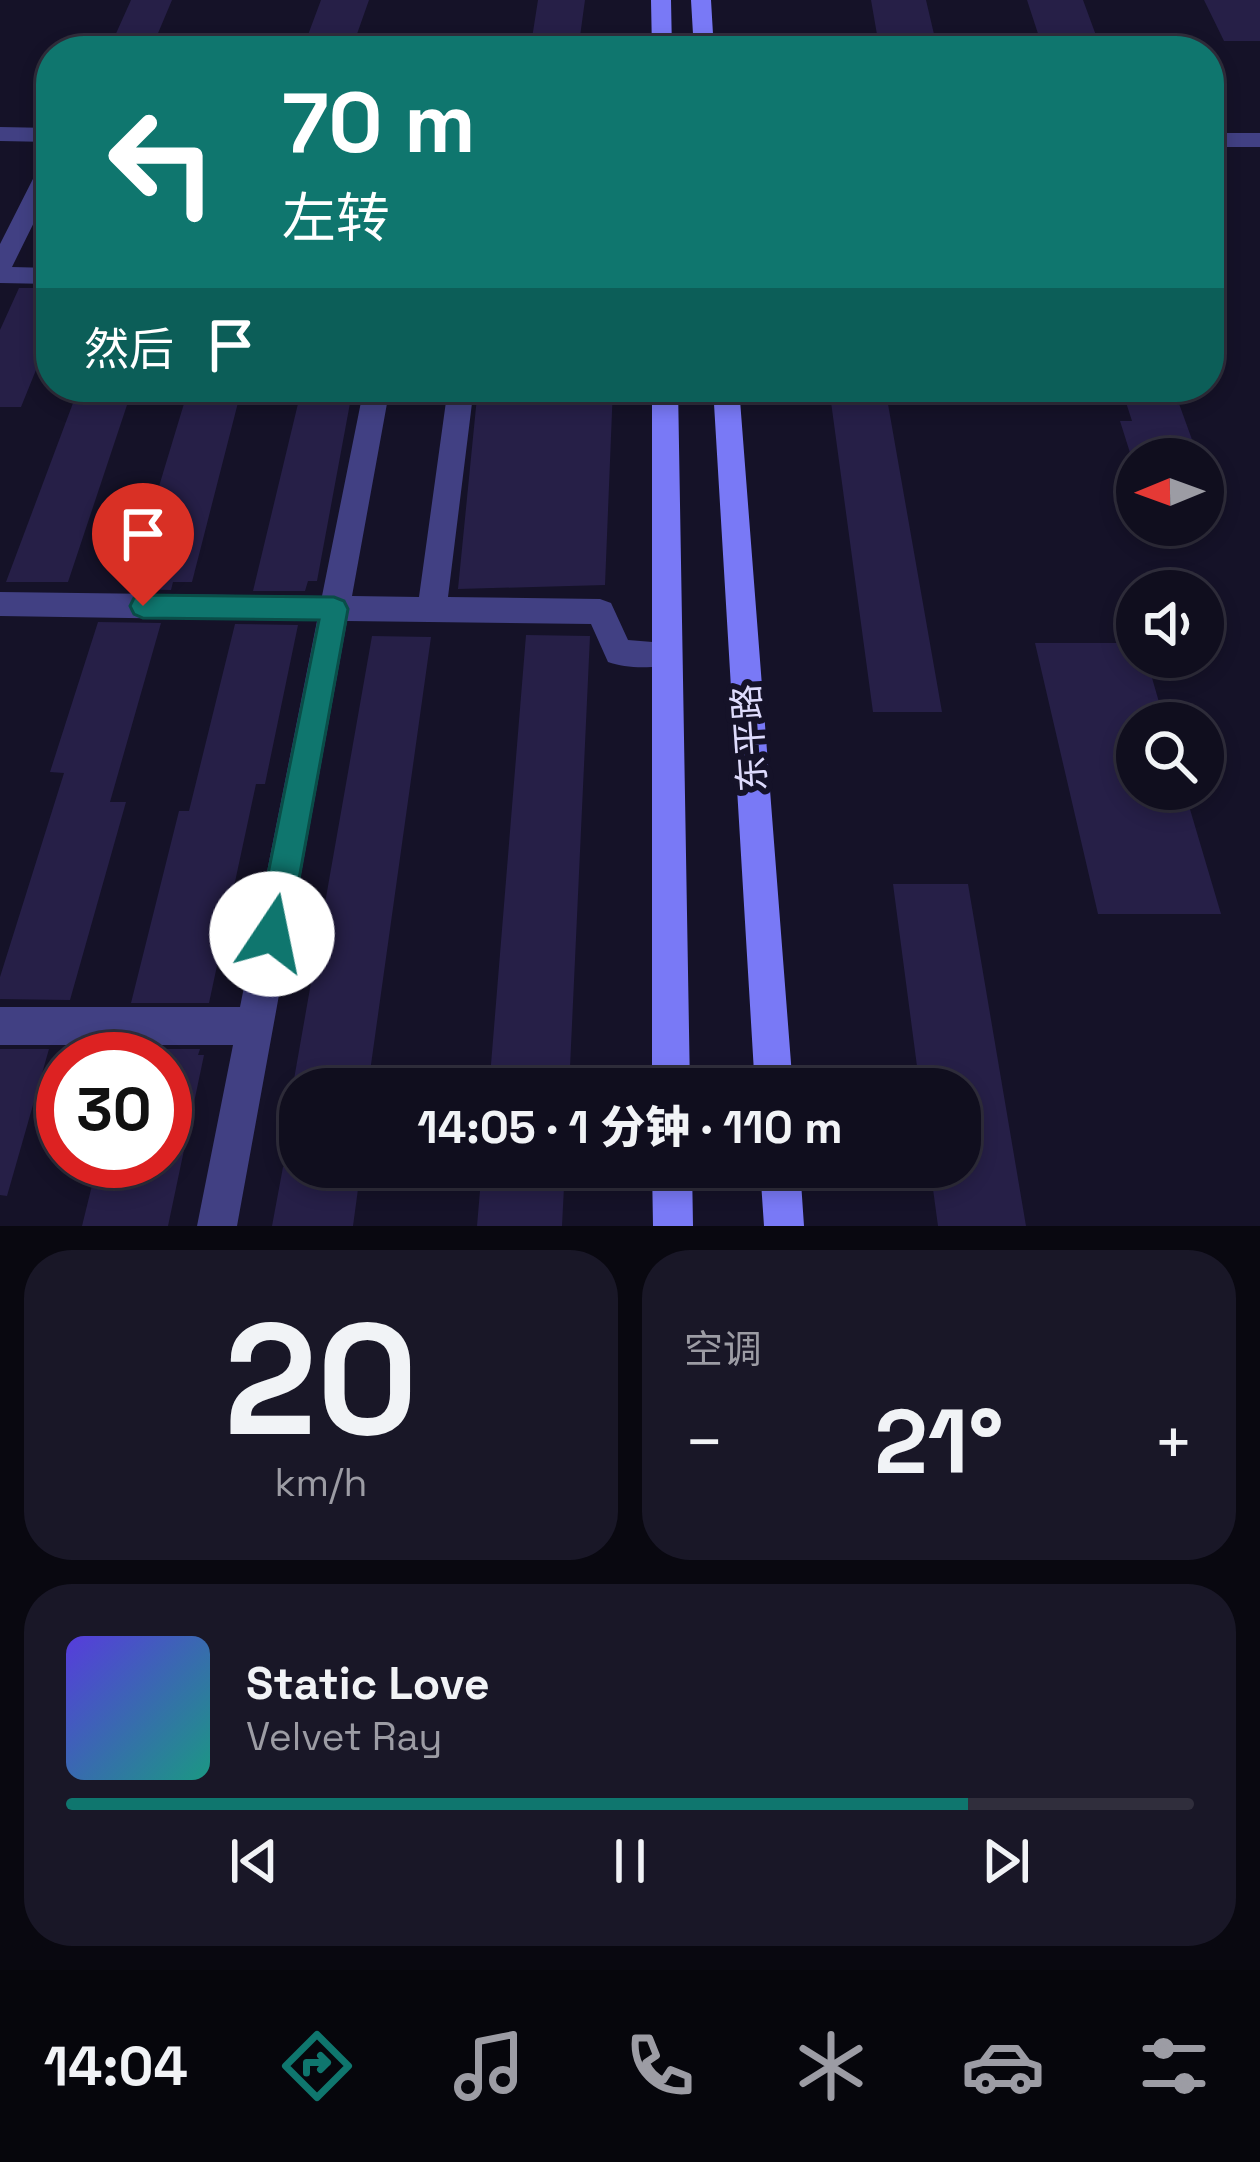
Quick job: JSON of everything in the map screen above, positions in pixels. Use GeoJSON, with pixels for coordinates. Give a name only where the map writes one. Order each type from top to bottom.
{"type":"FeatureCollection","features":[{"type":"Feature","properties":{"kind":"main road"},"geometry":{"type":"LineString","coordinates":[[662,0],[662,36]]}},
{"type":"Feature","properties":{"kind":"main road"},"geometry":{"type":"LineString","coordinates":[[701,0],[703,36]]}},
{"type":"Feature","properties":{"kind":"main road"},"geometry":{"type":"LineString","coordinates":[[665,402],[671,1068]]}},
{"type":"Feature","properties":{"kind":"main road","name":"东平路"},"geometry":{"type":"LineString","coordinates":[[727,402],[773,1068]]}},
{"type":"Feature","properties":{"kind":"main road"},"geometry":{"type":"LineString","coordinates":[[672,1188],[673,1226]]}},
{"type":"Feature","properties":{"kind":"main road"},"geometry":{"type":"LineString","coordinates":[[781,1188],[784,1226]]}},
{"type":"Feature","properties":{"kind":"street"},"geometry":{"type":"LineString","coordinates":[[0,134],[36,135]]}},
{"type":"Feature","properties":{"kind":"street"},"geometry":{"type":"LineString","coordinates":[[1224,140],[1260,140]]}},
{"type":"Feature","properties":{"kind":"street"},"geometry":{"type":"LineString","coordinates":[[36,196],[0,272],[36,274]]}},
{"type":"Feature","properties":{"kind":"street"},"geometry":{"type":"LineString","coordinates":[[217,1226],[373,402]]}},
{"type":"Feature","properties":{"kind":"street"},"geometry":{"type":"LineString","coordinates":[[432,610],[459,402]]}},
{"type":"Feature","properties":{"kind":"street"},"geometry":{"type":"LineString","coordinates":[[0,604],[600,612],[619,653],[666,653]]}},
{"type":"Feature","properties":{"kind":"street"},"geometry":{"type":"LineString","coordinates":[[0,1026],[255,1026]]}},
{"type":"Feature","properties":{"kind":"building"},"geometry":{"type":"Polygon","coordinates":[[[131,0],[172,0],[157,36],[115,36],[131,0]]]}},
{"type":"Feature","properties":{"kind":"building"},"geometry":{"type":"Polygon","coordinates":[[[321,0],[369,0],[356,36],[308,36],[321,0]]]}},
{"type":"Feature","properties":{"kind":"building"},"geometry":{"type":"Polygon","coordinates":[[[538,0],[585,0],[580,36],[532,36],[538,0]]]}},
{"type":"Feature","properties":{"kind":"building"},"geometry":{"type":"Polygon","coordinates":[[[871,0],[926,0],[934,36],[877,36],[871,0]]]}},
{"type":"Feature","properties":{"kind":"building"},"geometry":{"type":"Polygon","coordinates":[[[1027,0],[1083,0],[1096,36],[1039,36],[1027,0]]]}},
{"type":"Feature","properties":{"kind":"building"},"geometry":{"type":"Polygon","coordinates":[[[1204,0],[1260,0],[1260,41],[1224,41],[1204,0]]]}},
{"type":"Feature","properties":{"kind":"building"},"geometry":{"type":"Polygon","coordinates":[[[19,288],[36,288],[36,370],[21,407],[0,407],[0,330],[19,288]]]}},
{"type":"Feature","properties":{"kind":"building"},"geometry":{"type":"Polygon","coordinates":[[[73,402],[128,402],[68,582],[6,582],[73,402]]]}},
{"type":"Feature","properties":{"kind":"building"},"geometry":{"type":"Polygon","coordinates":[[[184,402],[238,402],[192,582],[173,582],[171,590],[128,589],[184,402]]]}},
{"type":"Feature","properties":{"kind":"building"},"geometry":{"type":"Polygon","coordinates":[[[298,402],[350,402],[317,581],[308,581],[305,591],[253,591],[298,402]]]}},
{"type":"Feature","properties":{"kind":"building"},"geometry":{"type":"Polygon","coordinates":[[[477,402],[612,402],[605,585],[458,589],[477,402]]]}},
{"type":"Feature","properties":{"kind":"building"},"geometry":{"type":"Polygon","coordinates":[[[831,402],[888,402],[942,712],[873,712],[831,402]]]}},
{"type":"Feature","properties":{"kind":"building"},"geometry":{"type":"Polygon","coordinates":[[[1126,402],[1178,402],[1191,438],[1125,438],[1120,421],[1132,421],[1126,402]]]}},
{"type":"Feature","properties":{"kind":"building"},"geometry":{"type":"Polygon","coordinates":[[[98,622],[161,623],[110,802],[126,802],[70,1000],[0,999],[0,977],[64,773],[50,772],[98,622]]]}},
{"type":"Feature","properties":{"kind":"building"},"geometry":{"type":"Polygon","coordinates":[[[235,624],[298,625],[265,784],[256,784],[209,1003],[131,1003],[179,811],[189,811],[235,624]]]}},
{"type":"Feature","properties":{"kind":"building"},"geometry":{"type":"Polygon","coordinates":[[[526,635],[590,636],[570,1068],[491,1068],[526,635]]]}},
{"type":"Feature","properties":{"kind":"building"},"geometry":{"type":"Polygon","coordinates":[[[372,636],[431,637],[371,1068],[296,1068],[372,636]]]}},
{"type":"Feature","properties":{"kind":"building"},"geometry":{"type":"Polygon","coordinates":[[[1035,643],[1116,643],[1116,678],[1152,678],[1159,702],[1116,702],[1116,810],[1190,810],[1221,914],[1098,914],[1035,643]]]}},
{"type":"Feature","properties":{"kind":"building"},"geometry":{"type":"Polygon","coordinates":[[[893,884],[968,884],[1026,1226],[938,1226],[933,1188],[981,1188],[981,1068],[917,1068],[893,884]]]}},
{"type":"Feature","properties":{"kind":"building"},"geometry":{"type":"Polygon","coordinates":[[[0,1049],[36,1049],[36,1094],[7,1196],[0,1195],[0,1049]]]}},
{"type":"Feature","properties":{"kind":"building"},"geometry":{"type":"Polygon","coordinates":[[[192,1049],[204,1055],[192,1112],[192,1049]]]}},
{"type":"Feature","properties":{"kind":"building"},"geometry":{"type":"Polygon","coordinates":[[[91,1188],[176,1188],[168,1226],[82,1226],[91,1188]]]}},
{"type":"Feature","properties":{"kind":"building"},"geometry":{"type":"Polygon","coordinates":[[[279,1188],[358,1188],[353,1226],[272,1226],[279,1188]]]}},
{"type":"Feature","properties":{"kind":"building"},"geometry":{"type":"Polygon","coordinates":[[[480,1188],[564,1188],[562,1226],[477,1226],[480,1188]]]}},
{"type":"Feature","properties":{"kind":"route"},"geometry":{"type":"LineString","coordinates":[[143,606],[334,609],[272,934]]}}]}
